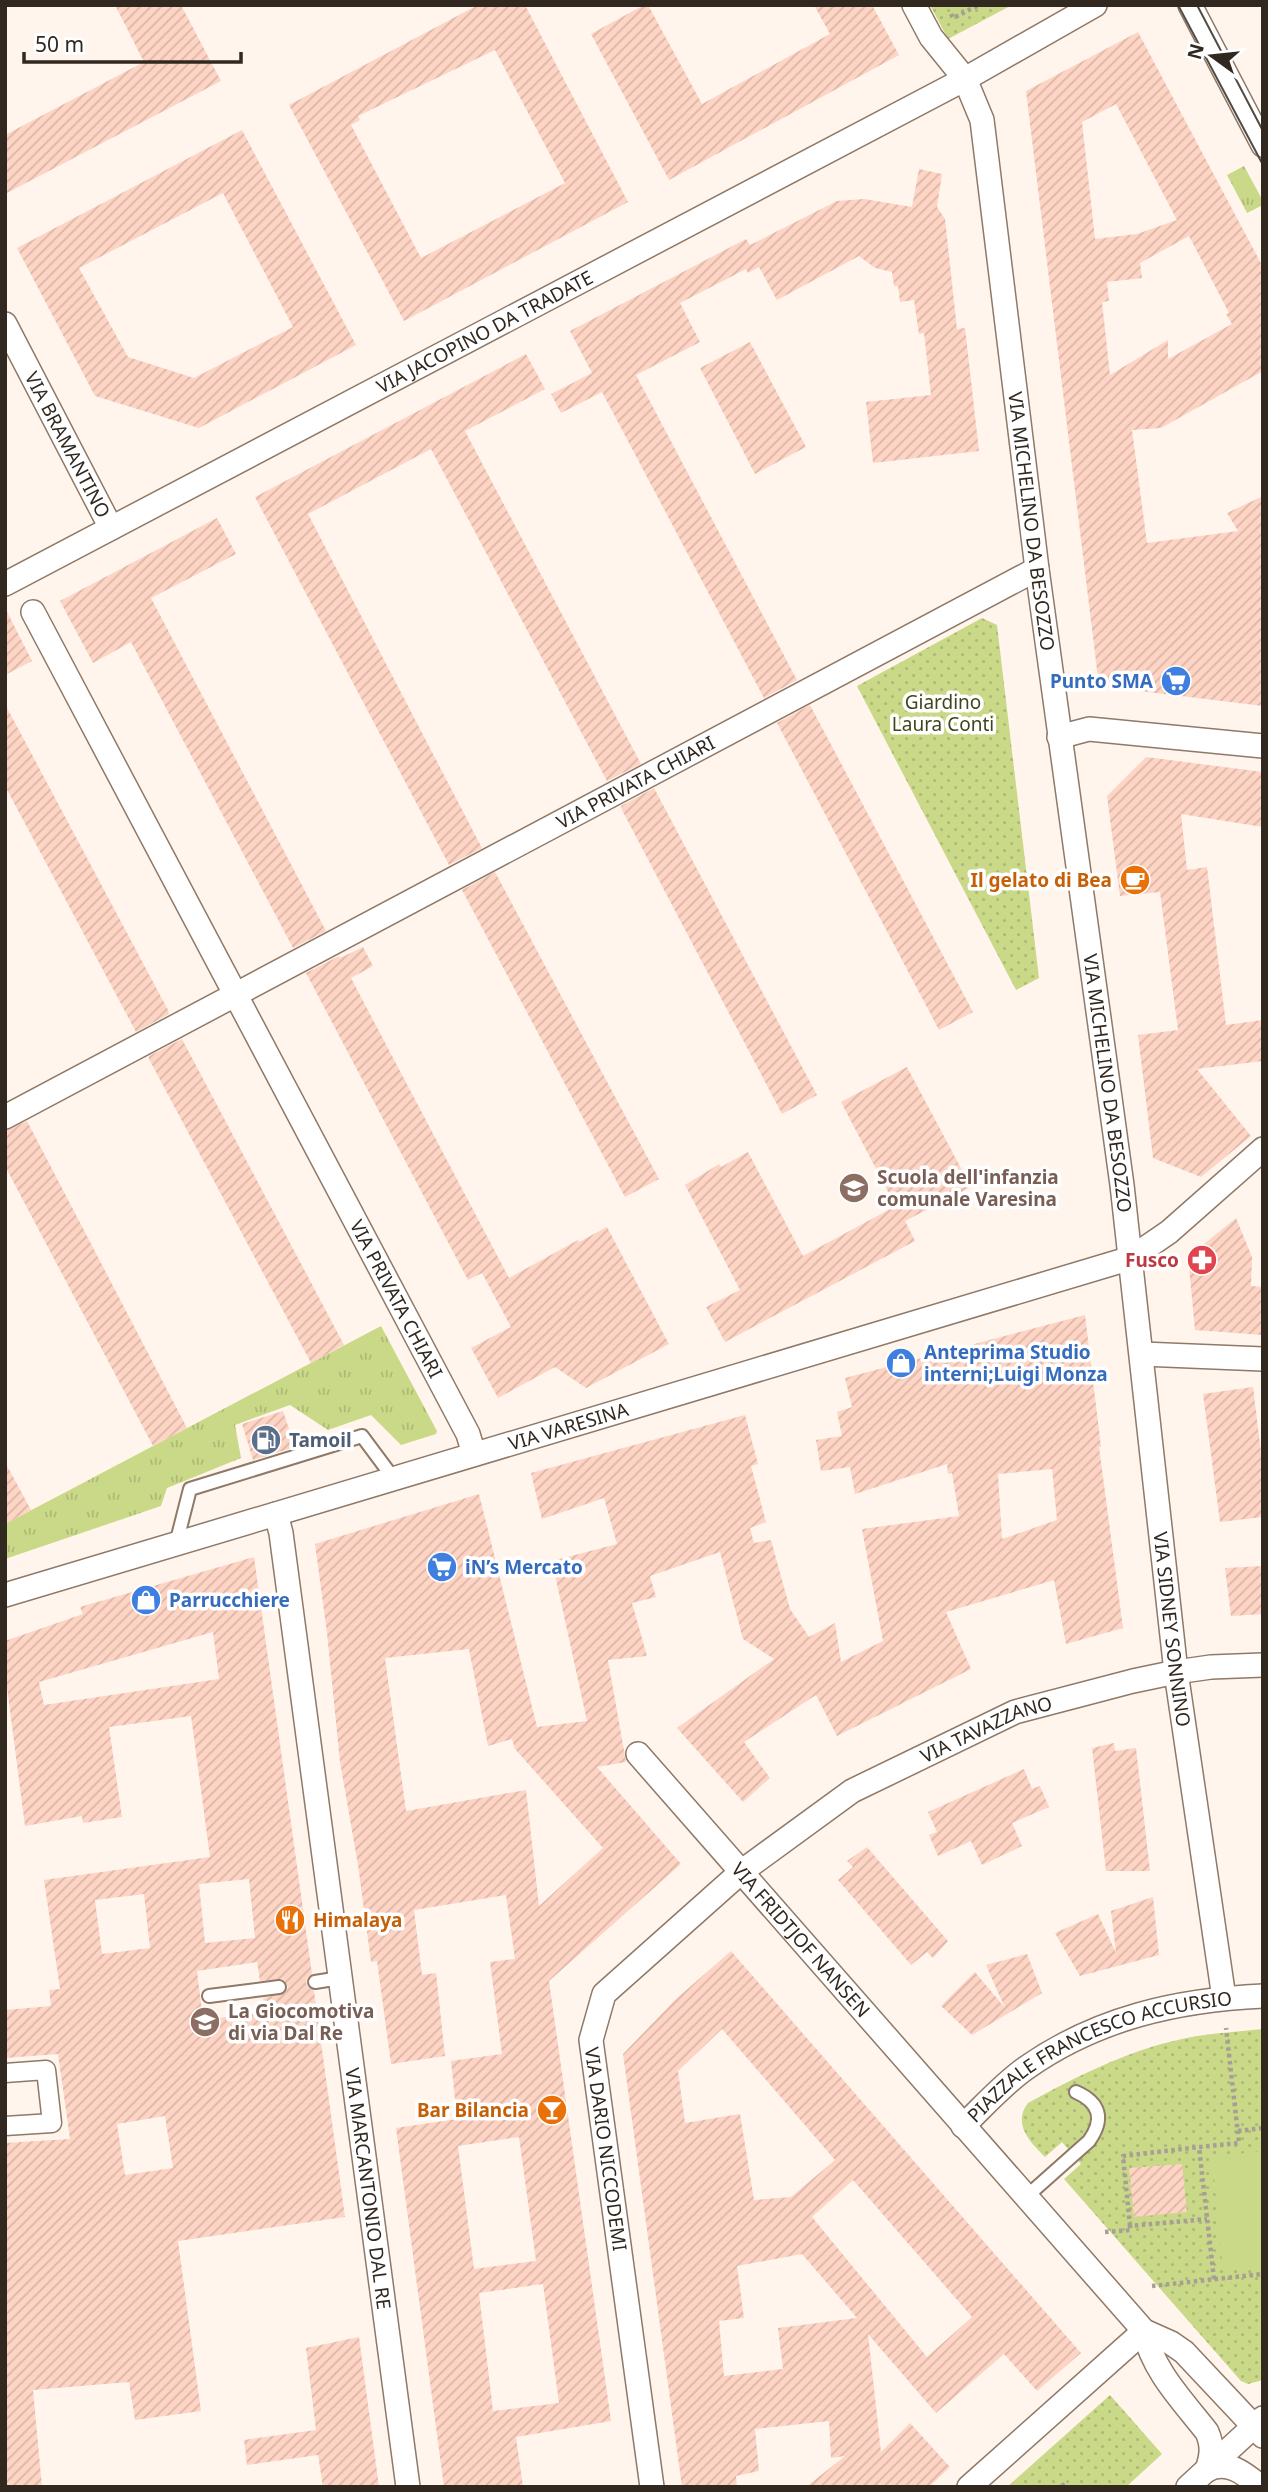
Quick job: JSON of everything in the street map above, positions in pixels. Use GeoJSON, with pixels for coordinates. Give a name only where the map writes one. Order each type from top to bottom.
{"type":"FeatureCollection","features":[{"type":"Feature","properties":{"kind":"street","name":"VIA MICHELINO DA BESOZZO"},"geometry":{"type":"LineString","coordinates":[[914,5],[931,37],[965,79],[982,120],[1037,569],[1131,1258]]}},
{"type":"Feature","properties":{"kind":"street","name":"VIA JACOPINO DA TRADATE"},"geometry":{"type":"LineString","coordinates":[[5,584],[965,79],[1095,5]]}},
{"type":"Feature","properties":{"kind":"street"},"geometry":{"type":"LineString","coordinates":[[1190,5],[1263,145]]}},
{"type":"Feature","properties":{"kind":"street","name":"VIA BRAMANTINO"},"geometry":{"type":"LineString","coordinates":[[5,324],[111,528]]}},
{"type":"Feature","properties":{"kind":"street","name":"VIA PRIVATA CHIARI"},"geometry":{"type":"LineString","coordinates":[[5,1117],[1037,569]]}},
{"type":"Feature","properties":{"kind":"street","name":"VIA PRIVATA CHIARI"},"geometry":{"type":"LineString","coordinates":[[33,612],[471,1444]]}},
{"type":"Feature","properties":{"kind":"street"},"geometry":{"type":"LineString","coordinates":[[1059,737],[1089,729],[1263,746]]}},
{"type":"Feature","properties":{"kind":"street","name":"VIA VARESINA"},"geometry":{"type":"LineString","coordinates":[[5,1595],[394,1479],[471,1444],[1131,1258],[1169,1232],[1263,1149]]}},
{"type":"Feature","properties":{"kind":"street","name":"VIA SIDNEY SONNINO"},"geometry":{"type":"LineString","coordinates":[[1131,1258],[1176,1672],[1224,1998]]}},
{"type":"Feature","properties":{"kind":"street"},"geometry":{"type":"LineString","coordinates":[[1142,1354],[1263,1359]]}},
{"type":"Feature","properties":{"kind":"street","name":"VIA MARCANTONIO DAL RE"},"geometry":{"type":"LineString","coordinates":[[276,1514],[281,1533],[408,2487]]}},
{"type":"Feature","properties":{"kind":"street","name":"VIA TAVAZZANO"},"geometry":{"type":"LineString","coordinates":[[741,1872],[852,1791],[1016,1712],[1176,1672],[1211,1667],[1263,1665]]}},
{"type":"Feature","properties":{"kind":"street","name":"VIA FRIDTJOF NANSEN"},"geometry":{"type":"LineString","coordinates":[[638,1754],[963,2126]]}},
{"type":"Feature","properties":{"kind":"street","name":"VIA DARIO NICCODEMI"},"geometry":{"type":"LineString","coordinates":[[652,2487],[591,2040],[604,1994],[741,1872]]}},
{"type":"Feature","properties":{"kind":"street","name":"PIAZZALE FRANCESCO ACCURSIO"},"geometry":{"type":"LineString","coordinates":[[1188,2487],[1260,2427],[1184,2352],[1144,2331],[963,2126],[1025,2068],[1097,2027],[1173,2005],[1263,1996]]}},
{"type":"Feature","properties":{"kind":"street"},"geometry":{"type":"LineString","coordinates":[[5,2073],[46,2070],[52,2123],[5,2126]]}},
{"type":"Feature","properties":{"kind":"street"},"geometry":{"type":"LineString","coordinates":[[969,2487],[1144,2331]]}},
{"type":"Feature","properties":{"kind":"street","name":"PIAZZALE FRANCESCO ACCURSIO"},"geometry":{"type":"LineString","coordinates":[[1144,2331],[1152,2358],[1160,2372],[1207,2432],[1213,2453],[1207,2470]]}},
{"type":"Feature","properties":{"kind":"street"},"geometry":{"type":"LineString","coordinates":[[1207,2470],[1221,2465],[1235,2468],[1261,2487]]}},
{"type":"Feature","properties":{"kind":"lane"},"geometry":{"type":"LineString","coordinates":[[176,1544],[190,1489],[362,1436],[394,1479]]}},
{"type":"Feature","properties":{"kind":"lane"},"geometry":{"type":"LineString","coordinates":[[315,1982],[340,1978]]}},
{"type":"Feature","properties":{"kind":"lane"},"geometry":{"type":"LineString","coordinates":[[209,1996],[279,1987]]}},
{"type":"Feature","properties":{"kind":"lane"},"geometry":{"type":"LineString","coordinates":[[1026,2197],[1089,2141],[1096,2131],[1098,2118],[1095,2106],[1087,2097],[1076,2092]]}},
{"type":"Feature","properties":{"kind":"path"},"geometry":{"type":"LineString","coordinates":[[946,5],[953,18],[979,5]]}},
{"type":"Feature","properties":{"kind":"path"},"geometry":{"type":"LineString","coordinates":[[1105,2232],[1131,2230],[1123,2156],[1239,2143],[1226,2028]]}},
{"type":"Feature","properties":{"kind":"path"},"geometry":{"type":"LineString","coordinates":[[1238,2131],[1263,2128]]}},
{"type":"Feature","properties":{"kind":"path"},"geometry":{"type":"LineString","coordinates":[[1199,2147],[1214,2279]]}},
{"type":"Feature","properties":{"kind":"path"},"geometry":{"type":"LineString","coordinates":[[1130,2227],[1207,2219]]}},
{"type":"Feature","properties":{"kind":"path"},"geometry":{"type":"LineString","coordinates":[[1152,2286],[1263,2274]]}},
{"type":"Feature","properties":{"kind":"green space"},"geometry":{"type":"Polygon","coordinates":[[[930,5],[1012,5],[948,39],[930,5]]]}},
{"type":"Feature","properties":{"kind":"green space"},"geometry":{"type":"Polygon","coordinates":[[[1244,166],[1263,201],[1263,205],[1247,213],[1227,175],[1244,166]]]}},
{"type":"Feature","properties":{"kind":"green space","name":"Giardino Laura Conti"},"geometry":{"type":"Polygon","coordinates":[[[982,618],[997,625],[1039,978],[1016,990],[857,686],[982,618]]]}},
{"type":"Feature","properties":{"kind":"green space"},"geometry":{"type":"Polygon","coordinates":[[[381,1326],[437,1431],[436,1434],[401,1445],[371,1415],[328,1430],[290,1405],[235,1425],[241,1458],[167,1488],[161,1506],[5,1559],[5,1524],[381,1326]]]}},
{"type":"Feature","properties":{"kind":"green space"},"geometry":{"type":"Polygon","coordinates":[[[1263,2029],[1263,2380],[1248,2384],[1241,2381],[1064,2179],[1081,2164],[1062,2142],[1045,2157],[1029,2139],[1022,2125],[1022,2118],[1028,2103],[1122,2057],[1192,2037],[1263,2029]]]}},
{"type":"Feature","properties":{"kind":"green space"},"geometry":{"type":"Polygon","coordinates":[[[1263,2151],[1263,2267],[1223,2271],[1212,2157],[1263,2151]]]}},
{"type":"Feature","properties":{"kind":"green space"},"geometry":{"type":"Polygon","coordinates":[[[1110,2395],[1162,2454],[1126,2487],[1007,2487],[1110,2395]]]}},
{"type":"Feature","properties":{"kind":"building"},"geometry":{"type":"Polygon","coordinates":[[[115,5],[181,5],[221,81],[5,194],[5,135],[144,62],[115,5]]]}},
{"type":"Feature","properties":{"kind":"building"},"geometry":{"type":"Polygon","coordinates":[[[478,5],[525,5],[628,202],[404,321],[289,105],[478,5]],[[495,50],[358,116],[360,120],[351,125],[421,258],[565,183],[495,50]]]}},
{"type":"Feature","properties":{"kind":"building"},"geometry":{"type":"Polygon","coordinates":[[[648,5],[702,104],[830,34],[814,5],[872,5],[899,55],[669,180],[591,34],[648,5]]]}},
{"type":"Feature","properties":{"kind":"building"},"geometry":{"type":"Polygon","coordinates":[[[1138,32],[1263,267],[1263,371],[1161,428],[1132,430],[1147,543],[1238,531],[1227,513],[1263,496],[1263,706],[1099,686],[1026,91],[1138,32]],[[1116,104],[1082,122],[1095,239],[1137,234],[1177,220],[1116,104]],[[1189,236],[1140,263],[1142,278],[1107,282],[1109,301],[1102,302],[1110,375],[1168,340],[1168,359],[1232,324],[1226,314],[1229,313],[1189,236]]]}},
{"type":"Feature","properties":{"kind":"building"},"geometry":{"type":"Polygon","coordinates":[[[242,130],[356,345],[199,428],[95,396],[17,248],[242,130]],[[223,193],[79,268],[128,357],[194,378],[293,327],[223,193]]]}},
{"type":"Feature","properties":{"kind":"building"},"geometry":{"type":"Polygon","coordinates":[[[919,169],[942,174],[937,207],[945,219],[957,329],[965,328],[979,451],[873,463],[866,402],[931,395],[924,333],[919,334],[914,300],[900,302],[898,286],[894,286],[892,272],[875,268],[859,256],[777,300],[759,267],[748,273],[746,269],[680,303],[700,342],[636,375],[797,680],[764,698],[602,392],[561,413],[551,394],[592,373],[570,331],[746,239],[750,245],[837,201],[864,199],[912,207],[919,169]]]}},
{"type":"Feature","properties":{"kind":"building"},"geometry":{"type":"Polygon","coordinates":[[[750,342],[806,447],[755,474],[700,368],[750,342]]]}},
{"type":"Feature","properties":{"kind":"building"},"geometry":{"type":"Polygon","coordinates":[[[526,354],[545,389],[465,431],[641,764],[607,781],[431,449],[308,514],[482,848],[449,865],[255,497],[526,354]]]}},
{"type":"Feature","properties":{"kind":"building"},"geometry":{"type":"Polygon","coordinates":[[[217,518],[236,554],[151,598],[326,931],[293,948],[131,642],[93,663],[60,601],[217,518]]]}},
{"type":"Feature","properties":{"kind":"building"},"geometry":{"type":"Polygon","coordinates":[[[5,608],[32,661],[5,675],[5,608]]]}},
{"type":"Feature","properties":{"kind":"building"},"geometry":{"type":"Polygon","coordinates":[[[5,704],[168,1010],[169,1014],[136,1032],[5,786],[5,704]]]}},
{"type":"Feature","properties":{"kind":"building"},"geometry":{"type":"Polygon","coordinates":[[[810,705],[973,1012],[939,1030],[777,723],[810,705]]]}},
{"type":"Feature","properties":{"kind":"building"},"geometry":{"type":"Polygon","coordinates":[[[1146,757],[1263,772],[1263,827],[1181,814],[1187,870],[1207,867],[1226,1025],[1263,1020],[1263,1061],[1197,1069],[1251,1136],[1201,1177],[1153,1158],[1138,1035],[1178,1030],[1160,892],[1120,896],[1107,796],[1146,757]]]}},
{"type":"Feature","properties":{"kind":"building"},"geometry":{"type":"Polygon","coordinates":[[[654,788],[817,1095],[782,1114],[622,810],[621,806],[654,788]]]}},
{"type":"Feature","properties":{"kind":"building"},"geometry":{"type":"Polygon","coordinates":[[[495,872],[659,1179],[625,1197],[462,890],[495,872]]]}},
{"type":"Feature","properties":{"kind":"building"},"geometry":{"type":"Polygon","coordinates":[[[363,947],[373,966],[351,978],[509,1278],[607,1227],[669,1344],[586,1388],[555,1367],[498,1398],[471,1348],[511,1327],[482,1273],[468,1280],[306,973],[363,947]]]}},
{"type":"Feature","properties":{"kind":"building"},"geometry":{"type":"Polygon","coordinates":[[[182,1039],[344,1345],[311,1363],[149,1059],[149,1056],[182,1039]]]}},
{"type":"Feature","properties":{"kind":"building"},"geometry":{"type":"Polygon","coordinates":[[[907,1067],[971,1187],[905,1221],[915,1241],[725,1342],[706,1307],[740,1290],[685,1185],[719,1164],[721,1167],[748,1152],[803,1256],[896,1206],[841,1102],[907,1067]]]}},
{"type":"Feature","properties":{"kind":"building"},"geometry":{"type":"Polygon","coordinates":[[[27,1121],[187,1428],[153,1446],[5,1166],[5,1131],[27,1121]]]}},
{"type":"Feature","properties":{"kind":"building"},"geometry":{"type":"Polygon","coordinates":[[[1236,1218],[1252,1257],[1251,1286],[1263,1287],[1263,1335],[1195,1330],[1188,1257],[1236,1218]]]}},
{"type":"Feature","properties":{"kind":"building"},"geometry":{"type":"Polygon","coordinates":[[[1085,1315],[1123,1628],[1066,1644],[1054,1580],[946,1612],[971,1669],[837,1736],[816,1695],[744,1742],[770,1778],[743,1802],[677,1728],[774,1659],[743,1639],[720,1552],[650,1576],[656,1597],[632,1603],[647,1656],[608,1660],[626,1762],[597,1767],[681,1864],[549,1981],[611,2421],[516,2437],[523,2487],[444,2487],[396,2128],[457,2119],[451,2061],[502,2054],[490,1962],[515,1959],[506,1895],[414,1910],[422,1975],[436,1973],[445,2056],[391,2064],[377,1961],[371,1962],[340,1762],[315,1544],[479,1494],[537,1727],[587,1721],[552,1561],[617,1544],[604,1498],[542,1519],[531,1473],[745,1415],[758,1464],[751,1466],[766,1522],[750,1528],[754,1543],[771,1540],[790,1609],[809,1637],[835,1623],[841,1662],[883,1641],[862,1529],[959,1516],[952,1473],[948,1474],[947,1464],[855,1494],[850,1467],[821,1471],[816,1440],[842,1436],[837,1412],[852,1407],[845,1378],[1085,1315]],[[1052,1469],[998,1474],[1002,1539],[1057,1520],[1052,1469]],[[469,1649],[385,1658],[406,1811],[526,1790],[539,1906],[603,1848],[515,1749],[512,1739],[488,1746],[469,1649]],[[519,2137],[458,2146],[474,2269],[536,2261],[519,2137]],[[543,2284],[479,2293],[493,2411],[559,2403],[543,2284]]]}},
{"type":"Feature","properties":{"kind":"building"},"geometry":{"type":"Polygon","coordinates":[[[1253,1387],[1263,1469],[1263,1517],[1220,1522],[1203,1394],[1253,1387]]]}},
{"type":"Feature","properties":{"kind":"building"},"geometry":{"type":"Polygon","coordinates":[[[283,1411],[295,1447],[253,1460],[242,1424],[283,1411]]]}},
{"type":"Feature","properties":{"kind":"building"},"geometry":{"type":"Polygon","coordinates":[[[5,1462],[31,1510],[5,1524],[5,1462]]]}},
{"type":"Feature","properties":{"kind":"building"},"geometry":{"type":"Polygon","coordinates":[[[254,1557],[312,1974],[306,1983],[314,1991],[345,2217],[178,2241],[201,2411],[135,2420],[129,2382],[33,2390],[42,2487],[5,2487],[5,2143],[70,2139],[58,2054],[5,2058],[5,2010],[51,2006],[49,1990],[60,1989],[44,1880],[210,1857],[191,1716],[109,1727],[122,1817],[83,1823],[82,1816],[25,1826],[5,1672],[5,1641],[83,1614],[80,1607],[254,1557]],[[213,1632],[39,1682],[44,1705],[219,1679],[213,1632]],[[249,1879],[199,1884],[205,1943],[255,1938],[249,1879]],[[144,1894],[95,1900],[102,1954],[150,1948],[144,1894]],[[257,1962],[197,1971],[203,2020],[265,2012],[263,1998],[285,1993],[288,1987],[283,1979],[260,1981],[257,1962]],[[165,2116],[117,2124],[125,2175],[173,2168],[165,2116]]]}},
{"type":"Feature","properties":{"kind":"building"},"geometry":{"type":"Polygon","coordinates":[[[1263,1566],[1263,1614],[1231,1616],[1225,1568],[1263,1566]]]}},
{"type":"Feature","properties":{"kind":"building"},"geometry":{"type":"Polygon","coordinates":[[[1114,1743],[1115,1751],[1136,1748],[1150,1871],[1106,1871],[1092,1748],[1114,1743]]]}},
{"type":"Feature","properties":{"kind":"building"},"geometry":{"type":"Polygon","coordinates":[[[1024,1769],[1032,1789],[1040,1786],[1049,1807],[1012,1823],[1022,1846],[982,1865],[971,1841],[938,1856],[929,1835],[937,1832],[928,1812],[1024,1769]]]}},
{"type":"Feature","properties":{"kind":"building"},"geometry":{"type":"Polygon","coordinates":[[[867,1847],[948,1941],[933,1958],[927,1952],[911,1965],[838,1880],[853,1867],[847,1861],[867,1847]]]}},
{"type":"Feature","properties":{"kind":"building"},"geometry":{"type":"Polygon","coordinates":[[[1153,1897],[1159,1955],[1080,1976],[1055,1933],[1098,1914],[1116,1953],[1111,1911],[1153,1897]]]}},
{"type":"Feature","properties":{"kind":"building"},"geometry":{"type":"Polygon","coordinates":[[[731,1951],[1081,2353],[1037,2391],[1004,2354],[936,2413],[868,2334],[881,2452],[910,2423],[950,2467],[929,2487],[806,2487],[845,2456],[831,2458],[829,2421],[755,2429],[759,2471],[736,2476],[737,2487],[682,2487],[623,2054],[676,1999],[731,1951]],[[722,2029],[678,2071],[685,2123],[740,2114],[754,2200],[791,2197],[835,2160],[722,2029]],[[853,2180],[812,2217],[927,2357],[972,2317],[853,2180]],[[802,2254],[737,2266],[744,2318],[719,2321],[724,2376],[783,2369],[778,2328],[857,2318],[802,2254]]]}},
{"type":"Feature","properties":{"kind":"building"},"geometry":{"type":"Polygon","coordinates":[[[1027,1954],[1042,1993],[972,2035],[941,2006],[975,1972],[1005,2008],[986,1965],[1027,1954]]]}},
{"type":"Feature","properties":{"kind":"building"},"geometry":{"type":"Polygon","coordinates":[[[1182,2164],[1187,2212],[1134,2217],[1129,2168],[1182,2164]]]}},
{"type":"Feature","properties":{"kind":"building"},"geometry":{"type":"Polygon","coordinates":[[[359,2337],[379,2487],[323,2487],[318,2455],[247,2465],[244,2440],[316,2430],[306,2348],[359,2337]]]}},
{"type":"Feature","properties":{"kind":"tram line"},"geometry":{"type":"LineString","coordinates":[[1178,5],[1263,165]]}},
{"type":"Feature","properties":{"kind":"tram line"},"geometry":{"type":"LineString","coordinates":[[1197,5],[1263,131]]}},
{"type":"Feature","properties":{"kind":"place","name":"Punto SMA"},"geometry":{"type":"Point","coordinates":[1176,681]}},
{"type":"Feature","properties":{"kind":"place","name":"Il gelato di Bea"},"geometry":{"type":"Point","coordinates":[1135,880]}},
{"type":"Feature","properties":{"kind":"place","name":"Scuola dell'infanzia comunale Varesina"},"geometry":{"type":"Point","coordinates":[854,1188]}},
{"type":"Feature","properties":{"kind":"place","name":"Fusco"},"geometry":{"type":"Point","coordinates":[1202,1260]}},
{"type":"Feature","properties":{"kind":"place","name":"Anteprima Studio interni;Luigi Monza"},"geometry":{"type":"Point","coordinates":[901,1363]}},
{"type":"Feature","properties":{"kind":"place","name":"Tamoil"},"geometry":{"type":"Point","coordinates":[266,1440]}},
{"type":"Feature","properties":{"kind":"place","name":"iN’s Mercato"},"geometry":{"type":"Point","coordinates":[442,1567]}},
{"type":"Feature","properties":{"kind":"place","name":"Parrucchiere"},"geometry":{"type":"Point","coordinates":[146,1600]}},
{"type":"Feature","properties":{"kind":"place","name":"Himalaya"},"geometry":{"type":"Point","coordinates":[290,1920]}},
{"type":"Feature","properties":{"kind":"place","name":"La Giocomotiva di via Dal Re"},"geometry":{"type":"Point","coordinates":[205,2022]}},
{"type":"Feature","properties":{"kind":"place","name":"Bar Bilancia"},"geometry":{"type":"Point","coordinates":[552,2110]}}]}
